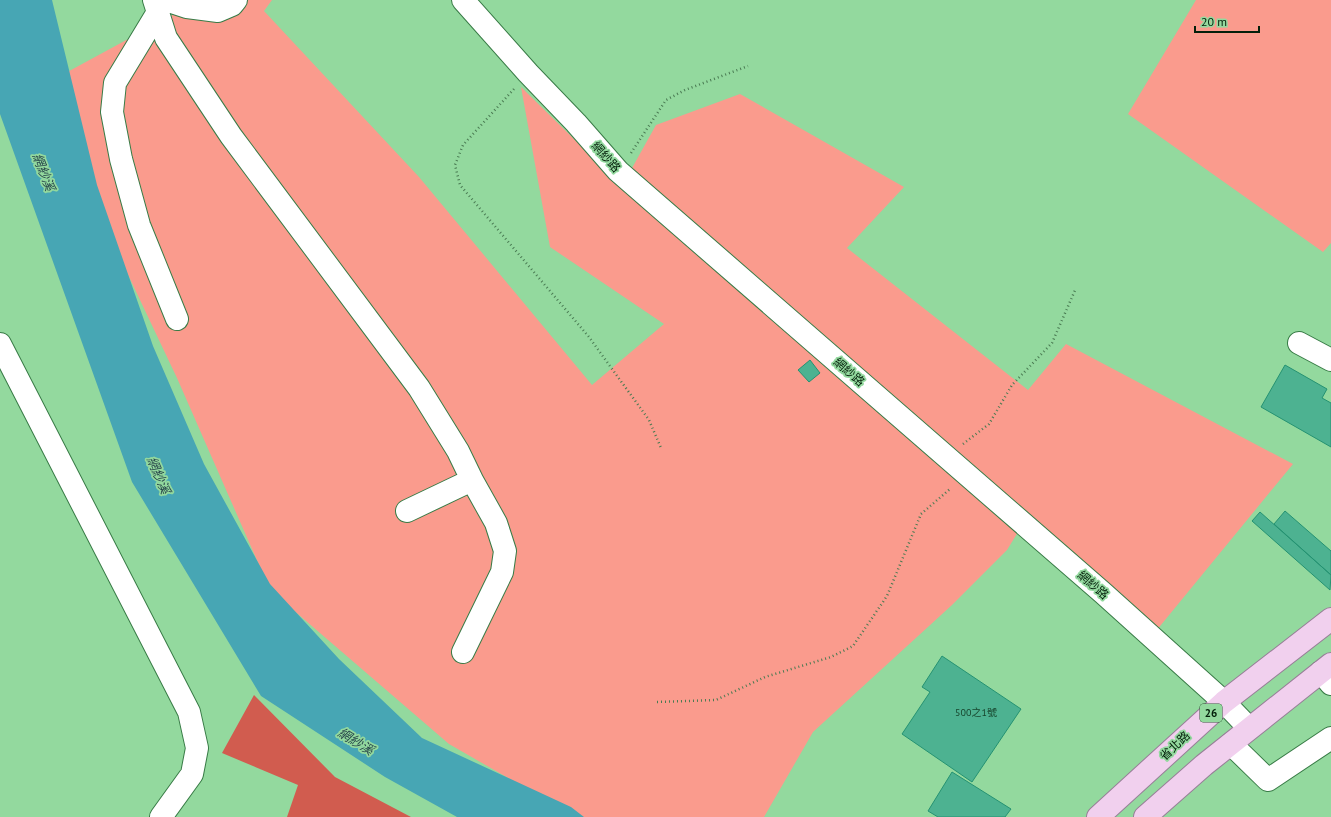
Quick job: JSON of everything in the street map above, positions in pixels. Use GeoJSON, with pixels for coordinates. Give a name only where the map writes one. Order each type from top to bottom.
{"type":"FeatureCollection","features":[{"type":"Feature","properties":{"kind":"main road","name":"省北路"},"geometry":{"type":"LineString","coordinates":[[1098,817],[1224,702],[1331,619]]}},
{"type":"Feature","properties":{"kind":"main road"},"geometry":{"type":"LineString","coordinates":[[1145,817],[1249,728],[1328,673]]}},
{"type":"Feature","properties":{"kind":"street"},"geometry":{"type":"LineString","coordinates":[[159,4],[218,11],[232,5],[236,0]]}},
{"type":"Feature","properties":{"kind":"street","name":"網紗路"},"geometry":{"type":"LineString","coordinates":[[463,0],[528,73],[576,123],[618,172],[967,474],[1224,702],[1249,728]]}},
{"type":"Feature","properties":{"kind":"street"},"geometry":{"type":"LineString","coordinates":[[159,4],[115,83],[112,112],[121,159],[139,225],[177,319]]}},
{"type":"Feature","properties":{"kind":"street"},"geometry":{"type":"LineString","coordinates":[[159,4],[166,38],[231,136],[419,388],[458,451],[496,523],[504,551],[502,572],[463,652]]}},
{"type":"Feature","properties":{"kind":"street"},"geometry":{"type":"LineString","coordinates":[[1300,343],[1331,360]]}},
{"type":"Feature","properties":{"kind":"street"},"geometry":{"type":"LineString","coordinates":[[0,344],[189,712],[197,748],[192,774],[161,817]]}},
{"type":"Feature","properties":{"kind":"street"},"geometry":{"type":"LineString","coordinates":[[407,511],[472,480]]}},
{"type":"Feature","properties":{"kind":"street"},"geometry":{"type":"LineString","coordinates":[[1231,744],[1268,780],[1331,738]]}},
{"type":"Feature","properties":{"kind":"path"},"geometry":{"type":"LineString","coordinates":[[618,172],[666,100],[685,90],[748,66]]}},
{"type":"Feature","properties":{"kind":"path"},"geometry":{"type":"LineString","coordinates":[[528,73],[463,145],[455,165],[460,185],[589,337],[649,420],[661,448]]}},
{"type":"Feature","properties":{"kind":"path"},"geometry":{"type":"LineString","coordinates":[[946,456],[989,424],[1012,385],[1052,343],[1076,288]]}},
{"type":"Feature","properties":{"kind":"path"},"geometry":{"type":"LineString","coordinates":[[656,702],[716,700],[765,677],[831,656],[853,646],[887,596],[921,514],[967,474]]}},
{"type":"Feature","properties":{"kind":"shaded area"},"geometry":{"type":"Polygon","coordinates":[[[200,0],[272,0],[264,11],[419,177],[592,385],[664,324],[550,247],[521,87],[622,186],[656,125],[740,94],[904,187],[847,248],[1028,390],[1066,344],[1293,464],[1156,631],[1024,522],[1007,550],[952,605],[813,732],[764,817],[571,817],[555,805],[449,744],[270,590],[177,378],[95,205],[60,76],[200,0]]]}},
{"type":"Feature","properties":{"kind":"shaded area"},"geometry":{"type":"Polygon","coordinates":[[[1196,0],[1331,0],[1331,243],[1323,252],[1128,114],[1196,0]]]}},
{"type":"Feature","properties":{"kind":"shaded area"},"geometry":{"type":"Polygon","coordinates":[[[254,695],[335,777],[411,817],[287,817],[298,785],[222,753],[254,695]]]}},
{"type":"Feature","properties":{"kind":"water","name":"網紗溪"},"geometry":{"type":"Polygon","coordinates":[[[0,0],[52,0],[97,185],[153,346],[204,464],[270,584],[339,659],[422,738],[571,807],[584,817],[457,817],[385,777],[261,696],[132,482],[0,114],[0,0]]]}},
{"type":"Feature","properties":{"kind":"building"},"geometry":{"type":"Polygon","coordinates":[[[810,360],[820,373],[809,382],[798,370],[810,360]]]}},
{"type":"Feature","properties":{"kind":"building"},"geometry":{"type":"Polygon","coordinates":[[[1285,365],[1327,389],[1322,398],[1331,403],[1331,447],[1261,407],[1285,365]]]}},
{"type":"Feature","properties":{"kind":"building"},"geometry":{"type":"Polygon","coordinates":[[[1285,511],[1331,551],[1331,575],[1274,524],[1285,511]]]}},
{"type":"Feature","properties":{"kind":"building"},"geometry":{"type":"Polygon","coordinates":[[[1260,512],[1331,575],[1330,590],[1252,521],[1260,512]]]}},
{"type":"Feature","properties":{"kind":"building"},"geometry":{"type":"Polygon","coordinates":[[[942,656],[1021,709],[972,782],[902,734],[930,692],[922,687],[942,656]]]}},
{"type":"Feature","properties":{"kind":"building"},"geometry":{"type":"Polygon","coordinates":[[[952,772],[1011,809],[1005,817],[938,817],[928,811],[952,772]]]}}]}
